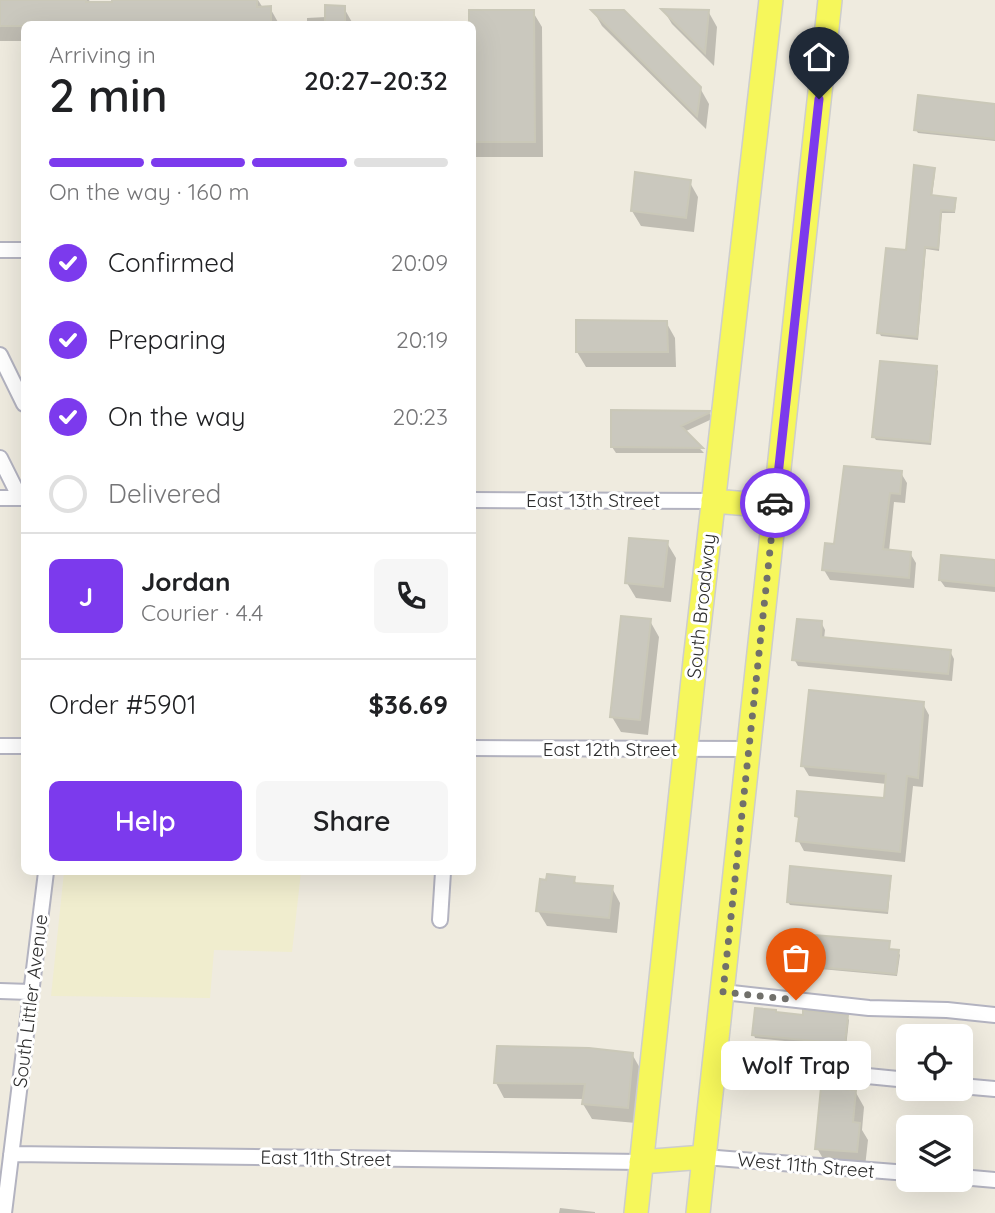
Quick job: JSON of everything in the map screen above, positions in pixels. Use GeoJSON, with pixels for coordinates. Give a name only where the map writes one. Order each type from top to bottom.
{"type":"FeatureCollection","features":[{"type":"Feature","properties":{"kind":"main road","name":"South Broadway"},"geometry":{"type":"LineString","coordinates":[[636,1213],[685,749],[771,0]]}},
{"type":"Feature","properties":{"kind":"main road"},"geometry":{"type":"LineString","coordinates":[[698,1213],[830,0]]}},
{"type":"Feature","properties":{"kind":"main road"},"geometry":{"type":"LineString","coordinates":[[713,501],[774,506]]}},
{"type":"Feature","properties":{"kind":"main road"},"geometry":{"type":"LineString","coordinates":[[641,1162],[704,1157]]}},
{"type":"Feature","properties":{"kind":"street"},"geometry":{"type":"LineString","coordinates":[[0,250],[21,250]]}},
{"type":"Feature","properties":{"kind":"street"},"geometry":{"type":"LineString","coordinates":[[0,355],[21,398]]}},
{"type":"Feature","properties":{"kind":"street"},"geometry":{"type":"LineString","coordinates":[[0,458],[21,496]]}},
{"type":"Feature","properties":{"kind":"street"},"geometry":{"type":"LineString","coordinates":[[0,498],[21,498]]}},
{"type":"Feature","properties":{"kind":"street","name":"East 13th Street"},"geometry":{"type":"LineString","coordinates":[[476,500],[713,501]]}},
{"type":"Feature","properties":{"kind":"street"},"geometry":{"type":"LineString","coordinates":[[0,746],[21,746]]}},
{"type":"Feature","properties":{"kind":"street","name":"East 12th Street"},"geometry":{"type":"LineString","coordinates":[[476,748],[748,749]]}},
{"type":"Feature","properties":{"kind":"street","name":"South Littler Avenue"},"geometry":{"type":"LineString","coordinates":[[4,1213],[46,875]]}},
{"type":"Feature","properties":{"kind":"street"},"geometry":{"type":"LineString","coordinates":[[440,920],[443,875]]}},
{"type":"Feature","properties":{"kind":"street"},"geometry":{"type":"LineString","coordinates":[[0,991],[30,992]]}},
{"type":"Feature","properties":{"kind":"street"},"geometry":{"type":"LineString","coordinates":[[723,992],[869,1008],[995,1014]]}},
{"type":"Feature","properties":{"kind":"street"},"geometry":{"type":"LineString","coordinates":[[715,1061],[896,1079]]}},
{"type":"Feature","properties":{"kind":"street"},"geometry":{"type":"LineString","coordinates":[[973,1087],[995,1089]]}},
{"type":"Feature","properties":{"kind":"street","name":"East 11th Street"},"geometry":{"type":"LineString","coordinates":[[11,1154],[641,1162]]}},
{"type":"Feature","properties":{"kind":"street","name":"West 11th Street"},"geometry":{"type":"LineString","coordinates":[[704,1157],[896,1172]]}},
{"type":"Feature","properties":{"kind":"street"},"geometry":{"type":"LineString","coordinates":[[973,1178],[995,1180]]}},
{"type":"Feature","properties":{"kind":"shaded area"},"geometry":{"type":"Polygon","coordinates":[[[64,875],[301,875],[292,952],[214,950],[210,998],[51,996],[64,875]]]}},
{"type":"Feature","properties":{"kind":"building"},"geometry":{"type":"Polygon","coordinates":[[[0,0],[257,0],[257,7],[271,6],[271,21],[21,21],[21,26],[0,26],[0,0]]]}},
{"type":"Feature","properties":{"kind":"building"},"geometry":{"type":"Polygon","coordinates":[[[325,5],[345,6],[345,21],[325,21],[325,5]]]}},
{"type":"Feature","properties":{"kind":"building"},"geometry":{"type":"Polygon","coordinates":[[[661,9],[709,10],[705,53],[661,9]]]}},
{"type":"Feature","properties":{"kind":"building"},"geometry":{"type":"Polygon","coordinates":[[[469,10],[534,10],[535,142],[476,142],[476,21],[469,21],[469,10]]]}},
{"type":"Feature","properties":{"kind":"building"},"geometry":{"type":"Polygon","coordinates":[[[591,10],[624,10],[701,87],[697,116],[591,10]]]}},
{"type":"Feature","properties":{"kind":"building"},"geometry":{"type":"Polygon","coordinates":[[[918,95],[995,104],[995,139],[914,130],[918,95]]]}},
{"type":"Feature","properties":{"kind":"building"},"geometry":{"type":"Polygon","coordinates":[[[914,165],[935,168],[931,195],[956,198],[954,211],[941,210],[938,248],[925,247],[917,337],[877,333],[886,248],[906,250],[914,165]]]}},
{"type":"Feature","properties":{"kind":"building"},"geometry":{"type":"Polygon","coordinates":[[[635,172],[691,180],[686,218],[631,211],[635,172]]]}},
{"type":"Feature","properties":{"kind":"building"},"geometry":{"type":"Polygon","coordinates":[[[576,320],[667,321],[668,352],[576,352],[576,320]]]}},
{"type":"Feature","properties":{"kind":"building"},"geometry":{"type":"Polygon","coordinates":[[[880,361],[937,366],[930,442],[872,437],[880,361]]]}},
{"type":"Feature","properties":{"kind":"building"},"geometry":{"type":"Polygon","coordinates":[[[611,410],[710,411],[681,426],[703,448],[611,447],[611,410]]]}},
{"type":"Feature","properties":{"kind":"building"},"geometry":{"type":"Polygon","coordinates":[[[844,466],[902,471],[900,494],[890,493],[883,549],[911,552],[909,578],[822,570],[825,543],[834,544],[844,466]]]}},
{"type":"Feature","properties":{"kind":"building"},"geometry":{"type":"Polygon","coordinates":[[[629,538],[668,541],[663,587],[625,583],[629,538]]]}},
{"type":"Feature","properties":{"kind":"building"},"geometry":{"type":"Polygon","coordinates":[[[941,555],[995,560],[995,586],[939,580],[941,555]]]}},
{"type":"Feature","properties":{"kind":"building"},"geometry":{"type":"Polygon","coordinates":[[[621,616],[651,619],[640,720],[610,717],[621,616]]]}},
{"type":"Feature","properties":{"kind":"building"},"geometry":{"type":"Polygon","coordinates":[[[797,619],[822,621],[821,637],[951,650],[948,674],[792,660],[797,619]]]}},
{"type":"Feature","properties":{"kind":"building"},"geometry":{"type":"Polygon","coordinates":[[[809,690],[924,702],[918,778],[907,776],[900,852],[796,841],[799,817],[795,816],[797,791],[884,798],[886,774],[801,766],[809,690]]]}},
{"type":"Feature","properties":{"kind":"building"},"geometry":{"type":"Polygon","coordinates":[[[790,866],[891,876],[887,911],[787,902],[790,866]]]}},
{"type":"Feature","properties":{"kind":"building"},"geometry":{"type":"Polygon","coordinates":[[[547,874],[575,877],[574,883],[613,886],[609,918],[536,911],[540,879],[546,880],[547,874]]]}},
{"type":"Feature","properties":{"kind":"building"},"geometry":{"type":"Polygon","coordinates":[[[787,933],[890,941],[889,949],[899,950],[896,974],[785,964],[787,933]]]}},
{"type":"Feature","properties":{"kind":"building"},"geometry":{"type":"Polygon","coordinates":[[[755,1008],[803,1015],[803,1010],[848,1015],[845,1044],[752,1035],[755,1008]]]}},
{"type":"Feature","properties":{"kind":"building"},"geometry":{"type":"Polygon","coordinates":[[[497,1046],[589,1048],[633,1053],[628,1108],[582,1104],[585,1084],[494,1083],[497,1046]]]}},
{"type":"Feature","properties":{"kind":"building"},"geometry":{"type":"Polygon","coordinates":[[[821,1087],[856,1090],[853,1122],[860,1123],[857,1152],[815,1149],[821,1087]]]}},
{"type":"Feature","properties":{"kind":"way so far"},"geometry":{"type":"LineString","coordinates":[[775,503],[723,992],[796,1000]]}},
{"type":"Feature","properties":{"kind":"place","name":"Wolf Trap"},"geometry":{"type":"Point","coordinates":[796,1000]}},
{"type":"Feature","properties":{"kind":"route"},"geometry":{"type":"LineString","coordinates":[[775,503],[819,99]]}}]}
